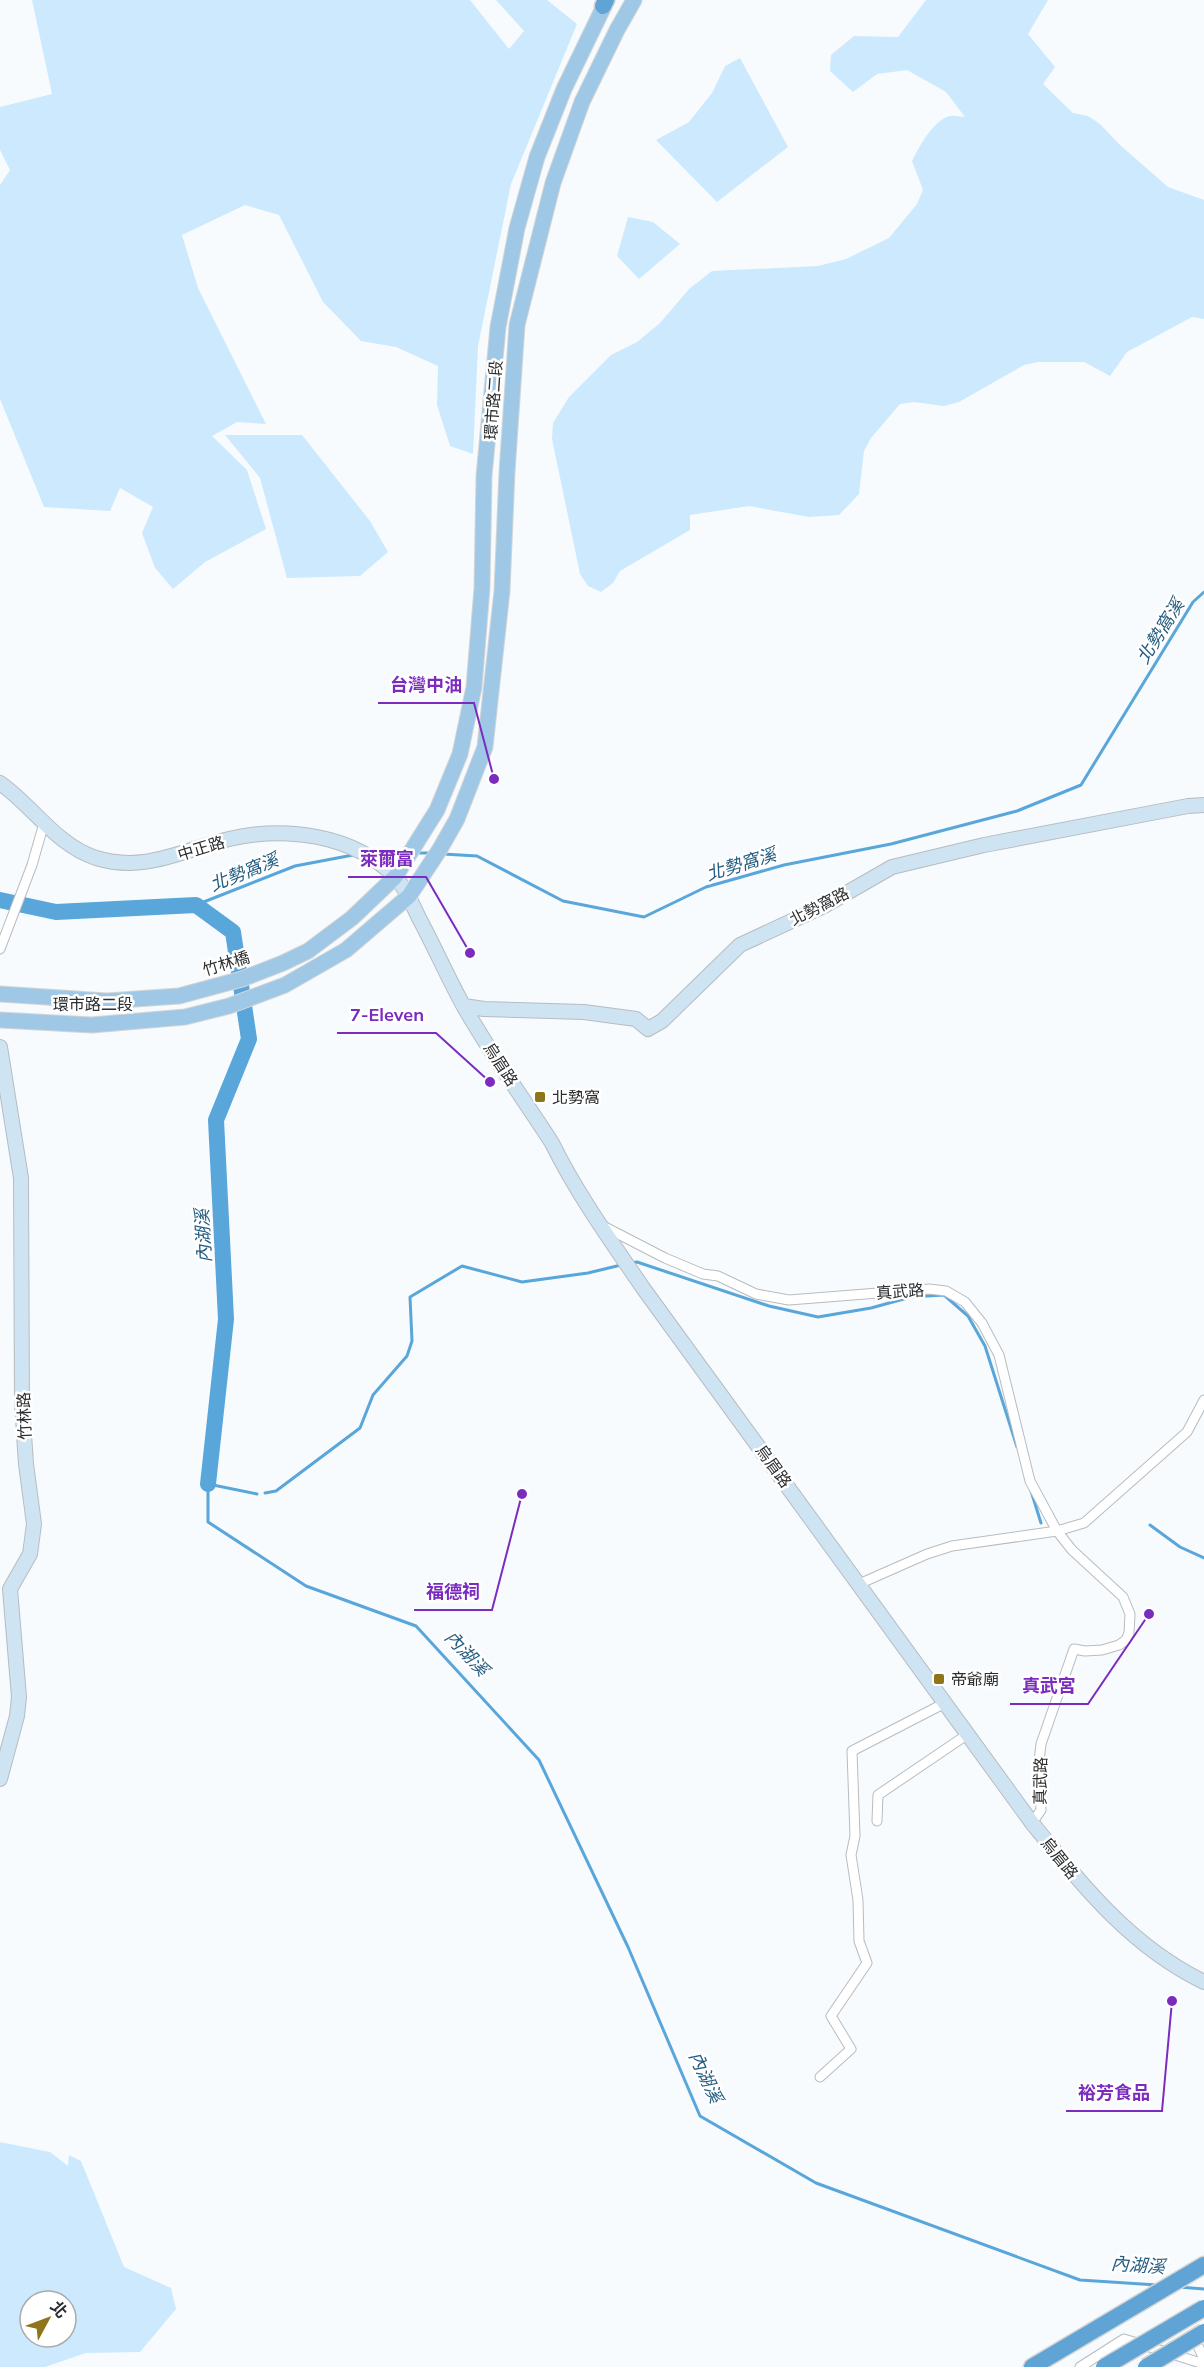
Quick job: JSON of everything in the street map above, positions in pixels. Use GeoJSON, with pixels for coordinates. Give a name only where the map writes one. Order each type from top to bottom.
{"type":"FeatureCollection","features":[{"type":"Feature","properties":{"kind":"highway"},"geometry":{"type":"LineString","coordinates":[[1032,2367],[1204,2265]]}},
{"type":"Feature","properties":{"kind":"highway"},"geometry":{"type":"LineString","coordinates":[[1104,2367],[1204,2308]]}},
{"type":"Feature","properties":{"kind":"highway"},"geometry":{"type":"LineString","coordinates":[[1146,2367],[1202,2336]]}},
{"type":"Feature","properties":{"kind":"main road","name":"環市路二段"},"geometry":{"type":"LineString","coordinates":[[0,1020],[92,1025],[185,1017],[229,1006],[285,985],[346,950],[408,896],[440,849],[457,819],[485,747],[502,591],[509,431],[517,325],[557,173],[582,102],[634,0]]}},
{"type":"Feature","properties":{"kind":"main road","name":"環市路二段"},"geometry":{"type":"LineString","coordinates":[[395,877],[437,810],[460,754],[474,687],[482,588],[484,476],[498,327],[515,239],[537,157],[564,89],[605,2]]}},
{"type":"Feature","properties":{"kind":"main road","name":"中正路"},"geometry":{"type":"LineString","coordinates":[[0,783],[62,839],[95,857],[116,862],[158,861],[228,839],[290,832],[337,842],[366,856],[395,877],[408,896]]}},
{"type":"Feature","properties":{"kind":"main road","name":"北勢窩路"},"geometry":{"type":"LineString","coordinates":[[464,1006],[484,1009],[584,1012],[636,1019],[648,1029],[662,1022],[740,945],[824,906],[892,867],[984,845],[1188,806],[1204,805]]}},
{"type":"Feature","properties":{"kind":"main road","name":"竹林橋"},"geometry":{"type":"LineString","coordinates":[[179,996],[242,979],[308,951],[352,918],[395,877]]}},
{"type":"Feature","properties":{"kind":"main road","name":"烏眉路"},"geometry":{"type":"LineString","coordinates":[[408,896],[464,1006],[552,1143],[599,1224],[643,1288],[1032,1823],[1082,1885],[1123,1928],[1187,1974],[1204,1982]]}},
{"type":"Feature","properties":{"kind":"main road","name":"環市路二段"},"geometry":{"type":"LineString","coordinates":[[0,994],[107,1001],[179,996]]}},
{"type":"Feature","properties":{"kind":"main road","name":"竹林路"},"geometry":{"type":"LineString","coordinates":[[0,1047],[21,1178],[22,1404],[26,1464],[34,1524],[30,1554],[10,1588],[19,1697],[17,1716],[0,1779]]}},
{"type":"Feature","properties":{"kind":"street"},"geometry":{"type":"LineString","coordinates":[[0,949],[32,865],[44,823]]}},
{"type":"Feature","properties":{"kind":"street","name":"真武路"},"geometry":{"type":"LineString","coordinates":[[599,1224],[665,1258],[703,1274],[718,1276],[756,1294],[789,1300],[929,1288],[946,1291],[965,1302],[982,1323],[999,1355],[1030,1481],[1057,1531],[1072,1550],[1123,1597],[1130,1614],[1129,1633],[1126,1640],[1102,1650],[1074,1649],[1041,1744],[1039,1761],[1041,1810],[1032,1823]]}},
{"type":"Feature","properties":{"kind":"street"},"geometry":{"type":"LineString","coordinates":[[860,1584],[927,1554],[952,1546],[1057,1531],[1084,1523],[1187,1432],[1204,1400]]}},
{"type":"Feature","properties":{"kind":"street"},"geometry":{"type":"LineString","coordinates":[[820,2077],[851,2049],[831,2016],[867,1963],[859,1941],[858,1900],[851,1855],[855,1836],[852,1751],[945,1703]]}},
{"type":"Feature","properties":{"kind":"street"},"geometry":{"type":"LineString","coordinates":[[877,1821],[878,1795],[968,1734]]}},
{"type":"Feature","properties":{"kind":"street"},"geometry":{"type":"LineString","coordinates":[[1176,2356],[1202,2336]]}},
{"type":"Feature","properties":{"kind":"street"},"geometry":{"type":"LineString","coordinates":[[1080,2367],[1124,2339],[1176,2356],[1204,2362],[1202,2336]]}},
{"type":"Feature","properties":{"kind":"shaded area"},"geometry":{"type":"Polygon","coordinates":[[[32,0],[470,0],[509,49],[524,31],[496,0],[547,0],[577,24],[511,184],[478,346],[473,454],[450,446],[437,405],[438,366],[396,347],[361,341],[323,302],[279,215],[245,205],[182,235],[198,288],[266,424],[237,422],[212,436],[247,470],[266,529],[205,562],[173,589],[155,568],[142,533],[153,507],[120,488],[110,511],[44,507],[0,399],[0,185],[10,170],[0,150],[0,107],[52,94],[32,0]]]}},
{"type":"Feature","properties":{"kind":"shaded area"},"geometry":{"type":"Polygon","coordinates":[[[926,0],[1048,0],[1028,34],[1055,67],[1043,84],[1073,113],[1088,116],[1100,124],[1120,145],[1168,187],[1204,200],[1204,319],[1192,317],[1127,352],[1110,376],[1084,362],[1038,362],[1024,365],[959,402],[944,406],[914,402],[900,404],[871,438],[864,451],[859,494],[839,515],[809,517],[749,506],[690,515],[690,530],[620,571],[613,583],[601,592],[588,586],[580,574],[552,439],[553,423],[569,397],[611,355],[637,342],[660,323],[689,289],[712,271],[818,266],[846,259],[889,238],[917,204],[923,190],[912,161],[923,142],[932,128],[944,119],[952,116],[965,117],[946,92],[907,70],[877,74],[853,92],[830,71],[831,55],[854,36],[898,37],[926,0]]]}},
{"type":"Feature","properties":{"kind":"shaded area"},"geometry":{"type":"Polygon","coordinates":[[[740,58],[788,147],[717,202],[656,140],[689,122],[712,93],[725,66],[740,58]]]}},
{"type":"Feature","properties":{"kind":"shaded area"},"geometry":{"type":"Polygon","coordinates":[[[628,217],[653,222],[680,244],[639,279],[617,256],[628,217]]]}},
{"type":"Feature","properties":{"kind":"shaded area"},"geometry":{"type":"Polygon","coordinates":[[[225,435],[302,435],[370,521],[388,552],[360,576],[287,578],[260,478],[225,435]]]}},
{"type":"Feature","properties":{"kind":"shaded area"},"geometry":{"type":"Polygon","coordinates":[[[0,2142],[50,2152],[68,2166],[69,2155],[81,2161],[124,2267],[171,2288],[176,2309],[140,2352],[86,2353],[45,2367],[0,2367],[0,2142]]]}},
{"type":"Feature","properties":{"kind":"waterway","name":"北勢窩溪"},"geometry":{"type":"LineString","coordinates":[[443,854],[477,856],[563,901],[644,917],[706,887],[784,865],[891,844],[1017,811],[1081,785],[1193,602],[1204,592]]}},
{"type":"Feature","properties":{"kind":"waterway","name":"北勢窩溪"},"geometry":{"type":"LineString","coordinates":[[368,852],[404,852]]}},
{"type":"Feature","properties":{"kind":"waterway","name":"北勢窩溪"},"geometry":{"type":"LineString","coordinates":[[416,853],[430,853]]}},
{"type":"Feature","properties":{"kind":"waterway","name":"北勢窩溪"},"geometry":{"type":"LineString","coordinates":[[196,905],[295,866],[353,855]]}},
{"type":"Feature","properties":{"kind":"waterway","name":"內湖溪"},"geometry":{"type":"LineString","coordinates":[[0,900],[56,912],[196,905],[233,932],[249,1039],[216,1120],[226,1319],[208,1484]]}},
{"type":"Feature","properties":{"kind":"waterway"},"geometry":{"type":"LineString","coordinates":[[630,1263],[637,1262],[769,1306],[818,1317],[871,1308],[911,1297],[944,1295],[968,1316],[985,1346],[1017,1447]]}},
{"type":"Feature","properties":{"kind":"waterway"},"geometry":{"type":"LineString","coordinates":[[265,1493],[276,1491],[360,1428],[373,1395],[407,1356],[412,1341],[410,1297],[462,1266],[522,1282],[588,1273],[621,1265]]}},
{"type":"Feature","properties":{"kind":"waterway","name":"內湖溪"},"geometry":{"type":"LineString","coordinates":[[257,1494],[208,1484],[208,1522],[306,1586],[416,1626],[539,1760],[628,1947],[700,2116],[816,2183],[1080,2280],[1157,2285]]}},
{"type":"Feature","properties":{"kind":"waterway"},"geometry":{"type":"LineString","coordinates":[[1031,1491],[1041,1523]]}},
{"type":"Feature","properties":{"kind":"waterway"},"geometry":{"type":"LineString","coordinates":[[1150,1525],[1180,1547],[1204,1558]]}},
{"type":"Feature","properties":{"kind":"waterway","name":"內湖溪"},"geometry":{"type":"LineString","coordinates":[[1179,2287],[1204,2289]]}},
{"type":"Feature","properties":{"kind":"place","name":"台灣中油"},"geometry":{"type":"Point","coordinates":[494,779]}},
{"type":"Feature","properties":{"kind":"place","name":"萊爾富"},"geometry":{"type":"Point","coordinates":[470,953]}},
{"type":"Feature","properties":{"kind":"place","name":"7-Eleven"},"geometry":{"type":"Point","coordinates":[490,1082]}},
{"type":"Feature","properties":{"kind":"place","name":"北勢窩"},"geometry":{"type":"Point","coordinates":[540,1097]}},
{"type":"Feature","properties":{"kind":"place","name":"福德祠"},"geometry":{"type":"Point","coordinates":[522,1494]}},
{"type":"Feature","properties":{"kind":"place","name":"真武宮"},"geometry":{"type":"Point","coordinates":[1149,1614]}},
{"type":"Feature","properties":{"kind":"place","name":"帝爺廟"},"geometry":{"type":"Point","coordinates":[939,1679]}},
{"type":"Feature","properties":{"kind":"place","name":"裕芳食品"},"geometry":{"type":"Point","coordinates":[1172,2001]}}]}
